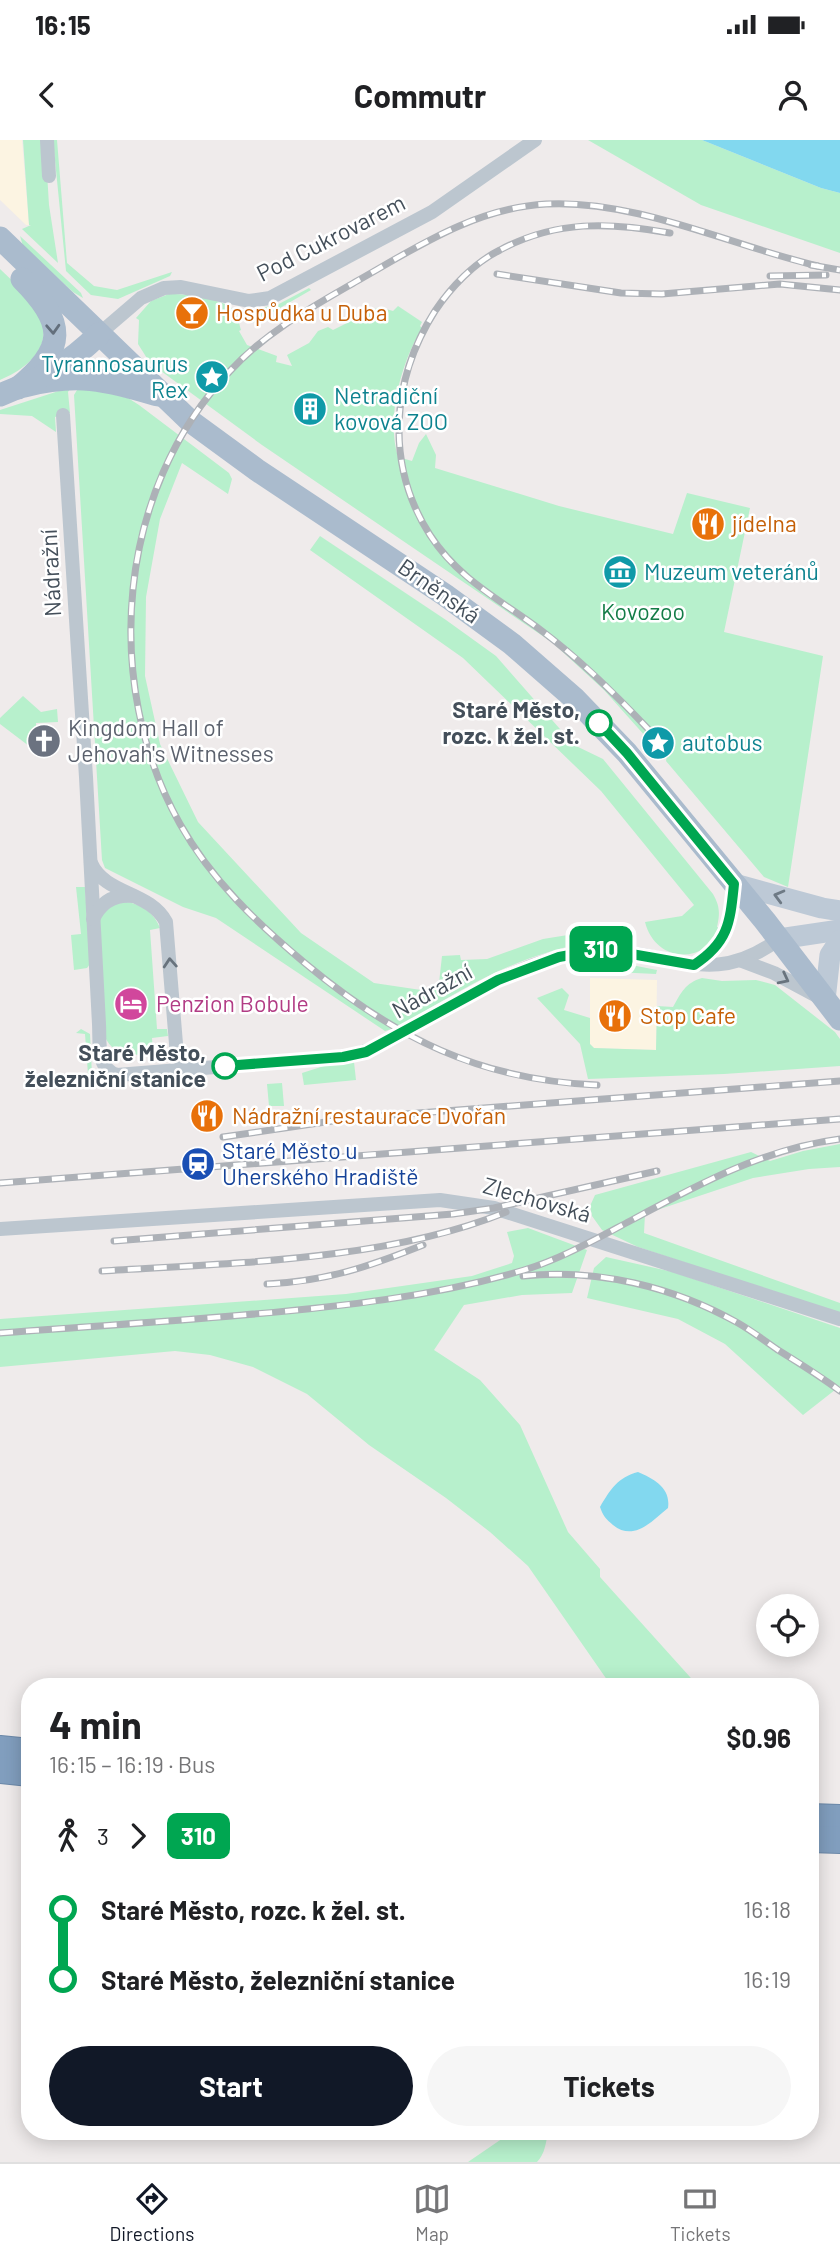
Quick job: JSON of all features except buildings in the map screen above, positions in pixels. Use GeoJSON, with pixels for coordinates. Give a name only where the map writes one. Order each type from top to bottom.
{"type":"FeatureCollection","features":[{"type":"Feature","properties":{"kind":"highway"},"geometry":{"type":"LineString","coordinates":[[0,1749],[21,1751]]}},
{"type":"Feature","properties":{"kind":"highway"},"geometry":{"type":"LineString","coordinates":[[0,1770],[21,1772]]}},
{"type":"Feature","properties":{"kind":"highway"},"geometry":{"type":"LineString","coordinates":[[819,1817],[840,1818]]}},
{"type":"Feature","properties":{"kind":"highway"},"geometry":{"type":"LineString","coordinates":[[819,1839],[840,1840]]}},
{"type":"Feature","properties":{"kind":"main road","name":"Brněnská"},"geometry":{"type":"LineString","coordinates":[[0,238],[190,421],[234,454],[445,595],[548,674],[621,746],[779,939],[840,1019]]}},
{"type":"Feature","properties":{"kind":"main road"},"geometry":{"type":"LineString","coordinates":[[0,257],[42,300],[54,323],[53,346],[45,364],[9,392]]}},
{"type":"Feature","properties":{"kind":"main road"},"geometry":{"type":"LineString","coordinates":[[9,392],[69,362],[99,334]]}},
{"type":"Feature","properties":{"kind":"main road"},"geometry":{"type":"LineString","coordinates":[[9,392],[50,379],[70,377],[103,379],[162,396]]}},
{"type":"Feature","properties":{"kind":"main road"},"geometry":{"type":"LineString","coordinates":[[734,884],[831,910]]}},
{"type":"Feature","properties":{"kind":"main road"},"geometry":{"type":"LineString","coordinates":[[779,939],[797,918],[831,910]]}},
{"type":"Feature","properties":{"kind":"main road"},"geometry":{"type":"LineString","coordinates":[[779,939],[840,930]]}},
{"type":"Feature","properties":{"kind":"main road"},"geometry":{"type":"LineString","coordinates":[[825,1000],[830,955],[840,940]]}},
{"type":"Feature","properties":{"kind":"street"},"geometry":{"type":"LineString","coordinates":[[47,140],[49,176]]}},
{"type":"Feature","properties":{"kind":"street","name":"Pod Cukrovarem"},"geometry":{"type":"LineString","coordinates":[[99,334],[141,299],[164,288],[181,287],[249,301],[270,298],[432,212],[535,140]]}},
{"type":"Feature","properties":{"kind":"street","name":"Nádražní"},"geometry":{"type":"LineString","coordinates":[[63,415],[99,1024],[102,1057],[105,1068],[110,1073],[117,1075],[343,1057],[366,1052],[498,980],[577,952],[615,950],[694,965],[718,965],[742,961],[779,939]]}},
{"type":"Feature","properties":{"kind":"street"},"geometry":{"type":"LineString","coordinates":[[91,862],[99,877],[156,908],[166,922],[177,1056],[189,1069]]}},
{"type":"Feature","properties":{"kind":"street"},"geometry":{"type":"LineString","coordinates":[[694,965],[715,949],[726,934],[734,884]]}},
{"type":"Feature","properties":{"kind":"street"},"geometry":{"type":"LineString","coordinates":[[93,919],[100,906],[112,898],[135,897]]}},
{"type":"Feature","properties":{"kind":"street","name":"Nádražní"},"geometry":{"type":"LineString","coordinates":[[742,961],[774,973],[825,1000]]}},
{"type":"Feature","properties":{"kind":"street","name":"Zlechovská"},"geometry":{"type":"LineString","coordinates":[[0,1229],[440,1200],[494,1208],[840,1319]]}},
{"type":"Feature","properties":{"kind":"shaded area"},"geometry":{"type":"Polygon","coordinates":[[[0,140],[22,140],[29,225],[0,200],[0,140]]]}},
{"type":"Feature","properties":{"kind":"shaded area"},"geometry":{"type":"Polygon","coordinates":[[[590,978],[657,980],[656,1050],[594,1048],[590,1044],[590,978]]]}},
{"type":"Feature","properties":{"kind":"green space"},"geometry":{"type":"Polygon","coordinates":[[[23,140],[45,140],[49,205],[58,263],[22,229],[31,225],[23,140]]]}},
{"type":"Feature","properties":{"kind":"green space"},"geometry":{"type":"Polygon","coordinates":[[[53,140],[57,140],[67,263],[94,286],[117,290],[172,272],[170,276],[118,299],[91,295],[66,271],[53,140]]]}},
{"type":"Feature","properties":{"kind":"green space"},"geometry":{"type":"Polygon","coordinates":[[[588,140],[702,140],[821,188],[840,193],[840,253],[701,205],[588,140]]]}},
{"type":"Feature","properties":{"kind":"green space"},"geometry":{"type":"Polygon","coordinates":[[[20,236],[81,293],[83,298],[23,246],[20,236]]]}},
{"type":"Feature","properties":{"kind":"green space"},"geometry":{"type":"Polygon","coordinates":[[[0,269],[34,303],[44,333],[42,344],[30,361],[0,380],[0,269]]]}},
{"type":"Feature","properties":{"kind":"green space"},"geometry":{"type":"Polygon","coordinates":[[[309,288],[311,290],[254,323],[251,313],[254,309],[277,305],[309,288]]]}},
{"type":"Feature","properties":{"kind":"green space","name":"Kovozoo"},"geometry":{"type":"Polygon","coordinates":[[[169,294],[202,297],[227,305],[235,313],[241,330],[239,331],[247,345],[277,356],[276,362],[292,366],[287,355],[309,343],[318,331],[328,327],[333,330],[379,307],[393,311],[398,306],[422,322],[398,391],[394,425],[398,457],[412,461],[426,434],[436,455],[435,468],[559,506],[673,534],[687,493],[750,508],[724,632],[823,656],[788,887],[764,877],[666,761],[670,742],[646,737],[604,690],[553,643],[262,445],[150,363],[138,344],[139,320],[136,318],[151,301],[169,294]]]}},
{"type":"Feature","properties":{"kind":"green space"},"geometry":{"type":"Polygon","coordinates":[[[71,387],[68,392],[70,413],[55,417],[56,432],[32,416],[0,414],[0,410],[71,387]]]}},
{"type":"Feature","properties":{"kind":"green space"},"geometry":{"type":"Polygon","coordinates":[[[87,388],[128,398],[229,473],[232,479],[228,494],[182,463],[160,519],[146,597],[145,676],[160,744],[198,822],[301,933],[374,983],[421,990],[439,983],[442,956],[460,955],[461,960],[487,959],[543,939],[632,926],[625,937],[614,942],[581,943],[529,958],[453,995],[398,1027],[385,1031],[216,918],[183,907],[105,868],[102,860],[74,395],[77,390],[87,388]]]}},
{"type":"Feature","properties":{"kind":"green space"},"geometry":{"type":"Polygon","coordinates":[[[320,536],[496,656],[574,745],[603,759],[713,894],[719,910],[717,927],[721,929],[713,941],[692,954],[669,952],[659,945],[650,935],[645,922],[682,916],[694,905],[601,791],[463,658],[310,550],[320,536]]]}},
{"type":"Feature","properties":{"kind":"green space"},"geometry":{"type":"Polygon","coordinates":[[[23,696],[41,712],[57,709],[58,722],[36,723],[37,737],[29,746],[0,724],[0,718],[23,696]]]}},
{"type":"Feature","properties":{"kind":"green space"},"geometry":{"type":"Polygon","coordinates":[[[76,887],[85,887],[90,964],[87,968],[74,970],[71,935],[81,934],[76,887]]]}},
{"type":"Feature","properties":{"kind":"green space"},"geometry":{"type":"Polygon","coordinates":[[[127,902],[147,910],[160,928],[150,930],[157,1029],[167,1029],[168,1036],[152,1038],[153,1054],[132,1055],[119,1052],[105,1037],[98,953],[99,922],[107,907],[127,902]]]}},
{"type":"Feature","properties":{"kind":"green space"},"geometry":{"type":"Polygon","coordinates":[[[590,961],[616,962],[657,970],[656,974],[593,971],[585,965],[590,961]]]}},
{"type":"Feature","properties":{"kind":"green space"},"geometry":{"type":"Polygon","coordinates":[[[702,978],[722,981],[756,980],[775,985],[835,1032],[840,1039],[840,1066],[588,1079],[580,1044],[537,998],[562,988],[569,995],[564,1010],[590,1018],[590,1044],[594,1048],[656,1050],[657,1006],[673,1007],[687,986],[702,978]]]}},
{"type":"Feature","properties":{"kind":"green space"},"geometry":{"type":"Polygon","coordinates":[[[81,1029],[90,1034],[92,1075],[84,1081],[78,1076],[88,1074],[85,1034],[76,1033],[81,1029]]]}},
{"type":"Feature","properties":{"kind":"green space"},"geometry":{"type":"Polygon","coordinates":[[[354,1062],[356,1080],[304,1085],[302,1073],[324,1066],[354,1062]]]}},
{"type":"Feature","properties":{"kind":"green space"},"geometry":{"type":"Polygon","coordinates":[[[282,1083],[284,1106],[269,1106],[267,1084],[282,1083]]]}},
{"type":"Feature","properties":{"kind":"green space"},"geometry":{"type":"Polygon","coordinates":[[[840,1144],[840,1167],[753,1178],[645,1214],[644,1233],[840,1303],[840,1314],[638,1247],[602,1230],[592,1216],[590,1206],[595,1195],[751,1152],[770,1161],[840,1144]]]}},
{"type":"Feature","properties":{"kind":"green space"},"geometry":{"type":"Polygon","coordinates":[[[528,1228],[587,1250],[572,1293],[522,1295],[464,1305],[434,1350],[480,1380],[520,1425],[568,1532],[600,1569],[600,1577],[691,1678],[606,1678],[528,1566],[490,1532],[369,1445],[307,1394],[253,1367],[210,1355],[175,1351],[0,1367],[0,1319],[346,1294],[472,1276],[512,1263],[514,1256],[507,1232],[528,1228]]]}},
{"type":"Feature","properties":{"kind":"green space"},"geometry":{"type":"Polygon","coordinates":[[[606,1257],[673,1272],[840,1328],[840,1386],[803,1415],[725,1344],[678,1319],[587,1298],[594,1268],[606,1257]]]}},
{"type":"Feature","properties":{"kind":"green space"},"geometry":{"type":"Polygon","coordinates":[[[500,2140],[546,2140],[537,2162],[468,2162],[500,2140]]]}},
{"type":"Feature","properties":{"kind":"water"},"geometry":{"type":"Polygon","coordinates":[[[702,140],[840,140],[840,193],[821,188],[702,140]]]}},
{"type":"Feature","properties":{"kind":"water"},"geometry":{"type":"Polygon","coordinates":[[[638,1472],[660,1485],[667,1495],[668,1508],[642,1528],[635,1531],[621,1530],[607,1519],[600,1507],[615,1485],[638,1472]]]}},
{"type":"Feature","properties":{"kind":"railway"},"geometry":{"type":"LineString","coordinates":[[597,1085],[555,1081],[477,1064],[406,1033],[339,990],[306,964],[253,917],[221,883],[180,824],[155,769],[139,710],[131,650],[133,589],[144,529],[163,472],[192,419],[244,357],[274,332],[323,301],[424,243],[471,221],[520,207],[580,204],[648,216],[818,266]]}},
{"type":"Feature","properties":{"kind":"railway"},"geometry":{"type":"LineString","coordinates":[[650,731],[571,654],[467,577],[441,551],[415,508],[400,452],[399,423],[409,365],[420,338],[448,293],[481,262],[521,240],[562,229],[604,226],[670,233]]}},
{"type":"Feature","properties":{"kind":"railway"},"geometry":{"type":"LineString","coordinates":[[811,265],[840,270]]}},
{"type":"Feature","properties":{"kind":"railway"},"geometry":{"type":"LineString","coordinates":[[497,274],[621,293],[662,294],[780,284],[840,290]]}},
{"type":"Feature","properties":{"kind":"railway"},"geometry":{"type":"LineString","coordinates":[[770,276],[826,275]]}},
{"type":"Feature","properties":{"kind":"railway"},"geometry":{"type":"LineString","coordinates":[[223,1137],[353,1118],[840,1081]]}},
{"type":"Feature","properties":{"kind":"railway"},"geometry":{"type":"LineString","coordinates":[[0,1183],[840,1119]]}},
{"type":"Feature","properties":{"kind":"railway"},"geometry":{"type":"LineString","coordinates":[[0,1333],[314,1308],[385,1300],[490,1279],[524,1270],[565,1254],[731,1170],[784,1151],[840,1139]]}},
{"type":"Feature","properties":{"kind":"railway"},"geometry":{"type":"LineString","coordinates":[[114,1241],[453,1214],[494,1208],[657,1171]]}},
{"type":"Feature","properties":{"kind":"railway"},"geometry":{"type":"LineString","coordinates":[[102,1271],[255,1262],[359,1250],[410,1241],[506,1212]]}},
{"type":"Feature","properties":{"kind":"railway"},"geometry":{"type":"LineString","coordinates":[[267,1284],[309,1280],[347,1272],[423,1245]]}},
{"type":"Feature","properties":{"kind":"railway"},"geometry":{"type":"LineString","coordinates":[[523,1276],[551,1274],[607,1278],[688,1299],[743,1326],[840,1391]]}},
{"type":"Feature","properties":{"kind":"bus line","name":"310"},"geometry":{"type":"LineString","coordinates":[[225,1066],[343,1057],[366,1052],[498,980],[577,952],[615,950],[694,965],[715,949],[726,934],[729,924],[734,884],[627,753],[599,723]]}},
{"type":"Feature","properties":{"kind":"place","name":"Hospůdka u Duba"},"geometry":{"type":"Point","coordinates":[192,313]}},
{"type":"Feature","properties":{"kind":"place","name":"Tyrannosaurus Rex"},"geometry":{"type":"Point","coordinates":[212,377]}},
{"type":"Feature","properties":{"kind":"place","name":"Netradiční kovová ZOO"},"geometry":{"type":"Point","coordinates":[310,409]}},
{"type":"Feature","properties":{"kind":"place","name":"jídelna"},"geometry":{"type":"Point","coordinates":[708,524]}},
{"type":"Feature","properties":{"kind":"place","name":"Muzeum veteránů"},"geometry":{"type":"Point","coordinates":[620,572]}},
{"type":"Feature","properties":{"kind":"place","name":"Staré Město, rozc. k žel. st."},"geometry":{"type":"Point","coordinates":[599,723]}},
{"type":"Feature","properties":{"kind":"place","name":"Kingdom Hall of Jehovah's Witnesses"},"geometry":{"type":"Point","coordinates":[44,741]}},
{"type":"Feature","properties":{"kind":"place","name":"autobus"},"geometry":{"type":"Point","coordinates":[658,743]}},
{"type":"Feature","properties":{"kind":"place","name":"Penzion Bobule"},"geometry":{"type":"Point","coordinates":[131,1004]}},
{"type":"Feature","properties":{"kind":"place","name":"Stop Cafe"},"geometry":{"type":"Point","coordinates":[615,1016]}},
{"type":"Feature","properties":{"kind":"place","name":"Staré Město, železniční stanice"},"geometry":{"type":"Point","coordinates":[225,1066]}},
{"type":"Feature","properties":{"kind":"place","name":"Nádražní restaurace Dvořan"},"geometry":{"type":"Point","coordinates":[207,1116]}},
{"type":"Feature","properties":{"kind":"place","name":"Staré Město u Uherského Hradiště"},"geometry":{"type":"Point","coordinates":[198,1164]}}]}
